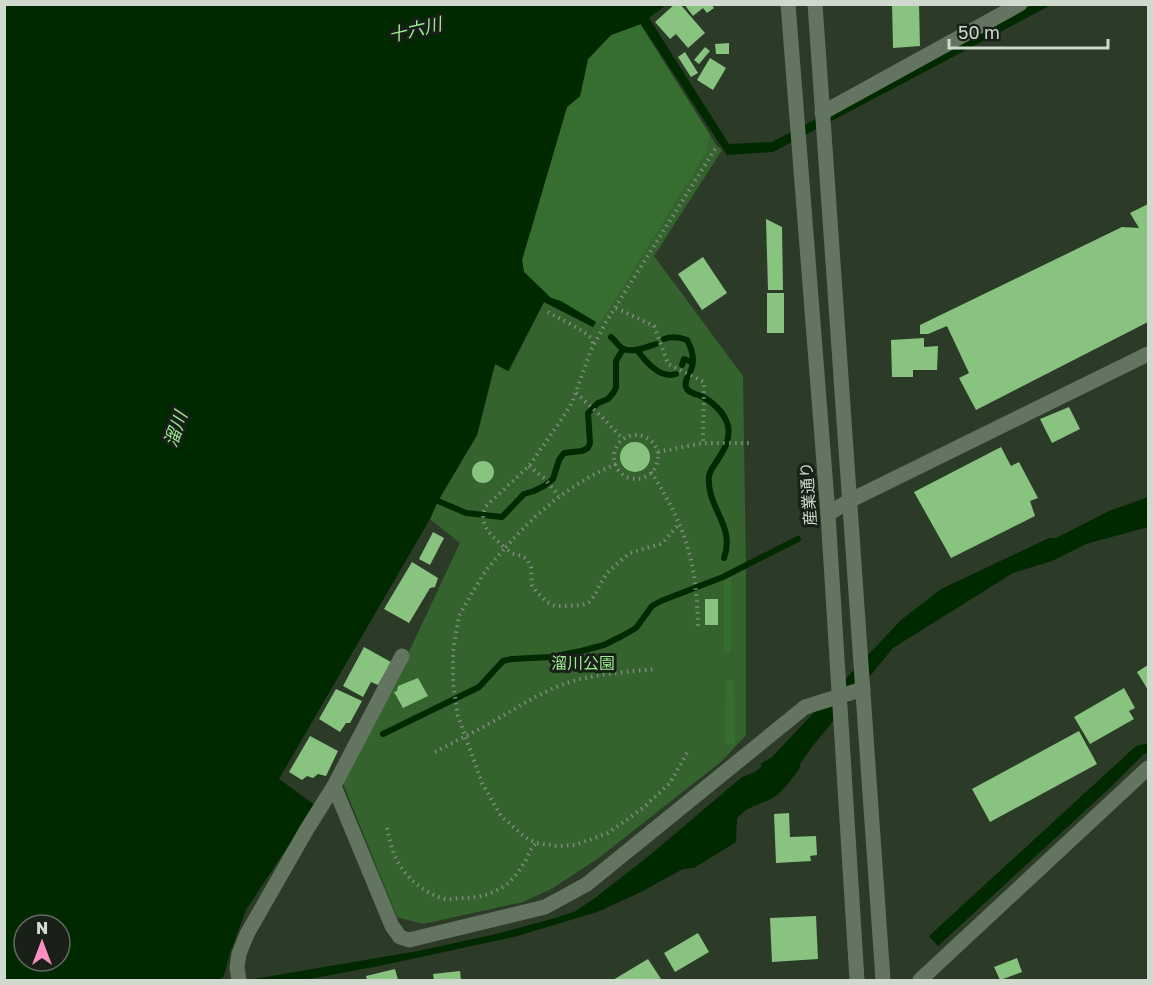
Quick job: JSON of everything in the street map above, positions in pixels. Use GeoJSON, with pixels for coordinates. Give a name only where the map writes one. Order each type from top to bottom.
{"type":"FeatureCollection","features":[{"type":"Feature","properties":{"kind":"street","name":"産業通り"},"geometry":{"type":"LineString","coordinates":[[788,4],[828,514],[857,981]]}},
{"type":"Feature","properties":{"kind":"street"},"geometry":{"type":"LineString","coordinates":[[815,4],[883,981]]}},
{"type":"Feature","properties":{"kind":"street"},"geometry":{"type":"LineString","coordinates":[[822,113],[1020,4]]}},
{"type":"Feature","properties":{"kind":"street"},"geometry":{"type":"LineString","coordinates":[[828,514],[849,501],[1149,354]]}},
{"type":"Feature","properties":{"kind":"street"},"geometry":{"type":"LineString","coordinates":[[239,981],[237,968],[239,954],[247,934],[334,786],[402,656]]}},
{"type":"Feature","properties":{"kind":"street"},"geometry":{"type":"LineString","coordinates":[[334,786],[392,926],[400,937],[409,940],[545,907],[587,884],[805,707],[863,689]]}},
{"type":"Feature","properties":{"kind":"street"},"geometry":{"type":"LineString","coordinates":[[920,981],[1149,768]]}},
{"type":"Feature","properties":{"kind":"path"},"geometry":{"type":"LineString","coordinates":[[591,350],[717,146]]}},
{"type":"Feature","properties":{"kind":"path"},"geometry":{"type":"LineString","coordinates":[[616,308],[654,326],[668,364],[704,382],[703,443]]}},
{"type":"Feature","properties":{"kind":"path"},"geometry":{"type":"LineString","coordinates":[[548,312],[590,338],[593,344],[572,403],[529,466],[486,506],[482,513],[487,532],[511,553],[527,559],[531,568],[532,585],[536,591],[547,602],[561,606],[582,605],[589,602],[607,573],[620,561],[630,553],[660,544],[680,523]]}},
{"type":"Feature","properties":{"kind":"path"},"geometry":{"type":"LineString","coordinates":[[576,393],[623,439]]}},
{"type":"Feature","properties":{"kind":"path"},"geometry":{"type":"LineString","coordinates":[[630,436],[644,436],[650,440],[658,452],[658,460],[651,472],[638,478],[631,478],[619,471],[614,457],[615,450],[623,439],[630,436]]}},
{"type":"Feature","properties":{"kind":"path"},"geometry":{"type":"LineString","coordinates":[[658,452],[703,443],[749,443]]}},
{"type":"Feature","properties":{"kind":"path"},"geometry":{"type":"LineString","coordinates":[[616,464],[595,473],[560,496],[537,515],[486,570],[459,616],[453,652],[453,683],[458,716],[482,783],[501,816],[526,838],[537,843],[557,846],[575,845],[608,833],[643,808],[670,783],[687,753]]}},
{"type":"Feature","properties":{"kind":"path"},"geometry":{"type":"LineString","coordinates":[[529,466],[560,496]]}},
{"type":"Feature","properties":{"kind":"path"},"geometry":{"type":"LineString","coordinates":[[651,472],[666,494],[688,546],[695,576],[698,628]]}},
{"type":"Feature","properties":{"kind":"path"},"geometry":{"type":"LineString","coordinates":[[435,752],[562,684],[585,678],[656,669]]}},
{"type":"Feature","properties":{"kind":"path"},"geometry":{"type":"LineString","coordinates":[[387,828],[394,856],[410,878],[444,899],[474,898],[497,891],[509,882],[521,868],[537,843]]}},
{"type":"Feature","properties":{"kind":"green space","name":"溜川公園"},"geometry":{"type":"Polygon","coordinates":[[[640,24],[717,146],[722,150],[654,256],[743,376],[746,735],[722,761],[600,857],[553,888],[523,902],[423,924],[397,917],[344,786],[344,774],[407,656],[460,543],[430,519],[438,501],[477,435],[495,364],[509,371],[544,302],[593,327],[550,296],[524,272],[640,24]]]}},
{"type":"Feature","properties":{"kind":"shaded area"},"geometry":{"type":"Polygon","coordinates":[[[640,24],[710,135],[705,154],[600,324],[561,301],[551,298],[524,272],[522,260],[567,107],[580,96],[588,59],[611,35],[640,24]]]}},
{"type":"Feature","properties":{"kind":"shaded area"},"geometry":{"type":"Polygon","coordinates":[[[731,576],[731,653],[724,653],[724,580],[731,576]]]}},
{"type":"Feature","properties":{"kind":"shaded area"},"geometry":{"type":"Polygon","coordinates":[[[726,680],[734,680],[735,744],[725,744],[726,680]]]}},
{"type":"Feature","properties":{"kind":"water"},"geometry":{"type":"Polygon","coordinates":[[[5,5],[666,5],[649,18],[729,144],[772,142],[1032,5],[1051,5],[773,152],[727,155],[641,24],[611,35],[588,59],[580,96],[567,107],[522,260],[524,272],[551,298],[561,301],[596,322],[593,327],[544,302],[508,371],[495,364],[477,435],[279,779],[315,805],[246,910],[224,976],[219,980],[5,980],[5,5]]]}},
{"type":"Feature","properties":{"kind":"water"},"geometry":{"type":"Polygon","coordinates":[[[1148,497],[1148,527],[1086,544],[1052,561],[1013,573],[893,648],[811,748],[785,788],[774,797],[749,808],[740,815],[737,819],[736,842],[694,868],[683,869],[597,912],[514,937],[304,980],[248,980],[418,951],[492,935],[576,911],[650,855],[742,777],[761,767],[761,764],[772,757],[901,620],[941,589],[1049,538],[1056,538],[1109,511],[1148,497]]]}},
{"type":"Feature","properties":{"kind":"water"},"geometry":{"type":"Polygon","coordinates":[[[1148,743],[1148,753],[1144,754],[938,946],[929,936],[1136,746],[1148,743]]]}},
{"type":"Feature","properties":{"kind":"building"},"geometry":{"type":"Polygon","coordinates":[[[675,4],[680,4],[705,33],[688,48],[676,34],[670,39],[655,22],[675,4]]]}},
{"type":"Feature","properties":{"kind":"building"},"geometry":{"type":"Polygon","coordinates":[[[684,4],[711,4],[714,8],[707,13],[703,8],[693,16],[684,4]]]}},
{"type":"Feature","properties":{"kind":"building"},"geometry":{"type":"Polygon","coordinates":[[[892,4],[919,4],[920,46],[893,48],[892,4]]]}},
{"type":"Feature","properties":{"kind":"building"},"geometry":{"type":"Polygon","coordinates":[[[729,43],[729,54],[716,54],[715,44],[729,43]]]}},
{"type":"Feature","properties":{"kind":"building"},"geometry":{"type":"Polygon","coordinates":[[[705,47],[710,51],[699,64],[694,60],[705,47]]]}},
{"type":"Feature","properties":{"kind":"building"},"geometry":{"type":"Polygon","coordinates":[[[685,52],[698,73],[691,77],[678,57],[685,52]]]}},
{"type":"Feature","properties":{"kind":"building"},"geometry":{"type":"Polygon","coordinates":[[[710,58],[726,68],[713,90],[697,80],[710,58]]]}},
{"type":"Feature","properties":{"kind":"building"},"geometry":{"type":"Polygon","coordinates":[[[1148,204],[1148,322],[976,410],[959,378],[969,373],[947,326],[928,334],[920,334],[920,325],[1122,227],[1139,228],[1130,213],[1148,204]]]}},
{"type":"Feature","properties":{"kind":"building"},"geometry":{"type":"Polygon","coordinates":[[[766,219],[782,227],[783,290],[768,290],[766,219]]]}},
{"type":"Feature","properties":{"kind":"building"},"geometry":{"type":"Polygon","coordinates":[[[703,257],[727,293],[702,310],[678,274],[703,257]]]}},
{"type":"Feature","properties":{"kind":"building"},"geometry":{"type":"Polygon","coordinates":[[[767,293],[784,293],[784,333],[767,333],[767,293]]]}},
{"type":"Feature","properties":{"kind":"building"},"geometry":{"type":"Polygon","coordinates":[[[924,338],[924,347],[938,346],[937,370],[913,370],[913,377],[892,377],[891,340],[924,338]]]}},
{"type":"Feature","properties":{"kind":"building"},"geometry":{"type":"Polygon","coordinates":[[[1069,407],[1080,429],[1052,443],[1040,419],[1069,407]]]}},
{"type":"Feature","properties":{"kind":"building"},"geometry":{"type":"Polygon","coordinates":[[[635,442],[645,447],[650,457],[645,467],[635,472],[625,467],[620,457],[625,447],[635,442]]]}},
{"type":"Feature","properties":{"kind":"building"},"geometry":{"type":"Polygon","coordinates":[[[1001,447],[1011,466],[1019,462],[1038,498],[1030,501],[1035,516],[951,558],[914,492],[1001,447]]]}},
{"type":"Feature","properties":{"kind":"building"},"geometry":{"type":"Polygon","coordinates":[[[483,461],[491,464],[494,472],[491,480],[483,483],[475,480],[472,472],[475,464],[483,461]]]}},
{"type":"Feature","properties":{"kind":"building"},"geometry":{"type":"Polygon","coordinates":[[[433,532],[444,538],[430,565],[419,559],[433,532]]]}},
{"type":"Feature","properties":{"kind":"building"},"geometry":{"type":"Polygon","coordinates":[[[412,562],[438,578],[435,587],[430,588],[409,623],[384,609],[412,562]]]}},
{"type":"Feature","properties":{"kind":"building"},"geometry":{"type":"Polygon","coordinates":[[[705,599],[718,599],[718,625],[705,625],[705,599]]]}},
{"type":"Feature","properties":{"kind":"building"},"geometry":{"type":"Polygon","coordinates":[[[364,647],[391,662],[378,685],[371,682],[363,697],[343,686],[364,647]]]}},
{"type":"Feature","properties":{"kind":"building"},"geometry":{"type":"Polygon","coordinates":[[[1148,665],[1148,690],[1137,672],[1148,665]]]}},
{"type":"Feature","properties":{"kind":"building"},"geometry":{"type":"Polygon","coordinates":[[[418,678],[428,696],[403,708],[394,692],[397,691],[398,686],[418,678]]]}},
{"type":"Feature","properties":{"kind":"building"},"geometry":{"type":"Polygon","coordinates":[[[1124,688],[1135,708],[1129,711],[1134,719],[1090,744],[1074,717],[1124,688]]]}},
{"type":"Feature","properties":{"kind":"building"},"geometry":{"type":"Polygon","coordinates":[[[336,689],[362,701],[350,723],[346,723],[340,732],[319,719],[336,689]]]}},
{"type":"Feature","properties":{"kind":"building"},"geometry":{"type":"Polygon","coordinates":[[[1079,731],[1097,764],[990,822],[972,789],[1079,731]]]}},
{"type":"Feature","properties":{"kind":"building"},"geometry":{"type":"Polygon","coordinates":[[[310,736],[338,751],[326,776],[318,774],[313,778],[307,776],[302,780],[289,772],[310,736]]]}},
{"type":"Feature","properties":{"kind":"building"},"geometry":{"type":"Polygon","coordinates":[[[789,813],[790,837],[816,836],[817,855],[810,856],[811,861],[776,863],[774,814],[789,813]]]}},
{"type":"Feature","properties":{"kind":"building"},"geometry":{"type":"Polygon","coordinates":[[[816,916],[818,959],[772,962],[770,918],[816,916]]]}},
{"type":"Feature","properties":{"kind":"building"},"geometry":{"type":"Polygon","coordinates":[[[698,933],[709,952],[675,972],[664,953],[698,933]]]}},
{"type":"Feature","properties":{"kind":"building"},"geometry":{"type":"Polygon","coordinates":[[[1017,958],[1022,972],[1000,980],[994,967],[1017,958]]]}},
{"type":"Feature","properties":{"kind":"building"},"geometry":{"type":"Polygon","coordinates":[[[648,959],[661,979],[613,980],[648,959]]]}},
{"type":"Feature","properties":{"kind":"building"},"geometry":{"type":"Polygon","coordinates":[[[395,969],[398,980],[367,980],[366,976],[395,969]]]}},
{"type":"Feature","properties":{"kind":"building"},"geometry":{"type":"Polygon","coordinates":[[[460,971],[461,980],[434,980],[433,974],[460,971]]]}},
{"type":"Feature","properties":{"kind":"waterway"},"geometry":{"type":"LineString","coordinates":[[611,337],[626,350],[656,344]]}},
{"type":"Feature","properties":{"kind":"waterway"},"geometry":{"type":"LineString","coordinates":[[664,339],[676,337],[687,340],[692,351],[693,362],[686,380],[686,387],[690,392],[714,405],[721,412],[728,426],[726,446],[709,476],[712,498],[726,536],[727,546],[724,558]]}},
{"type":"Feature","properties":{"kind":"waterway"},"geometry":{"type":"LineString","coordinates":[[438,501],[466,513],[502,517],[524,494],[544,486],[553,479],[559,460],[564,453],[588,448],[590,443],[588,413],[598,403],[608,399],[616,388],[616,361],[623,349]]}},
{"type":"Feature","properties":{"kind":"waterway"},"geometry":{"type":"LineString","coordinates":[[637,350],[659,372],[676,374]]}},
{"type":"Feature","properties":{"kind":"waterway"},"geometry":{"type":"LineString","coordinates":[[682,365],[684,359],[692,362]]}},
{"type":"Feature","properties":{"kind":"waterway"},"geometry":{"type":"LineString","coordinates":[[383,734],[479,687],[503,661],[551,657],[604,645],[636,628],[652,606],[661,601],[723,577],[798,539]]}},
{"type":"Feature","properties":{"kind":"water label","name":"十六川"},"geometry":{"type":"Point","coordinates":[415,29]}},
{"type":"Feature","properties":{"kind":"water label","name":"溜川"},"geometry":{"type":"Point","coordinates":[175,429]}}]}
